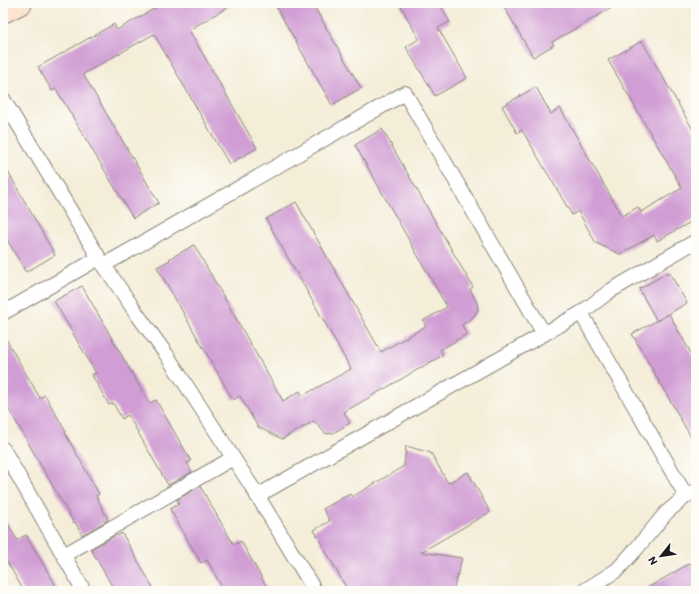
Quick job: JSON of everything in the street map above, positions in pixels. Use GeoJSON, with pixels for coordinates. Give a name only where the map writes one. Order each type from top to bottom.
{"type":"FeatureCollection","features":[{"type":"Feature","properties":{"kind":"street"},"geometry":{"type":"LineString","coordinates":[[3,12],[21,3]]}},
{"type":"Feature","properties":{"kind":"lane"},"geometry":{"type":"LineString","coordinates":[[3,313],[102,262],[406,93],[544,334]]}},
{"type":"Feature","properties":{"kind":"lane"},"geometry":{"type":"LineString","coordinates":[[3,99],[102,262],[166,354],[257,496],[314,591]]}},
{"type":"Feature","properties":{"kind":"lane"},"geometry":{"type":"LineString","coordinates":[[257,496],[581,313],[610,291],[696,241]]}},
{"type":"Feature","properties":{"kind":"lane"},"geometry":{"type":"LineString","coordinates":[[581,313],[691,494],[666,513],[617,570],[584,591]]}},
{"type":"Feature","properties":{"kind":"lane"},"geometry":{"type":"LineString","coordinates":[[3,449],[84,591]]}},
{"type":"Feature","properties":{"kind":"lane"},"geometry":{"type":"LineString","coordinates":[[64,555],[233,458]]}},
{"type":"Feature","properties":{"kind":"building"},"geometry":{"type":"Polygon","coordinates":[[[164,3],[235,3],[189,30],[257,148],[229,164],[154,34],[83,74],[159,203],[133,218],[56,89],[52,91],[38,67],[114,24],[117,30],[164,3]]]}},
{"type":"Feature","properties":{"kind":"building"},"geometry":{"type":"Polygon","coordinates":[[[274,3],[312,3],[361,88],[332,105],[274,3]]]}},
{"type":"Feature","properties":{"kind":"building"},"geometry":{"type":"Polygon","coordinates":[[[399,3],[439,3],[450,22],[438,28],[467,78],[435,96],[406,47],[419,39],[399,3]]]}},
{"type":"Feature","properties":{"kind":"building"},"geometry":{"type":"Polygon","coordinates":[[[502,3],[620,3],[552,42],[554,45],[533,57],[502,3]]]}},
{"type":"Feature","properties":{"kind":"building"},"geometry":{"type":"Polygon","coordinates":[[[642,41],[696,135],[696,219],[657,241],[654,235],[620,254],[596,243],[578,211],[572,215],[522,130],[517,133],[502,106],[536,87],[551,114],[560,108],[622,216],[638,207],[641,212],[682,188],[608,60],[642,41]]]}},
{"type":"Feature","properties":{"kind":"building"},"geometry":{"type":"Polygon","coordinates":[[[382,129],[473,287],[470,289],[477,303],[478,310],[473,317],[462,325],[467,334],[440,350],[443,355],[344,412],[350,423],[333,433],[326,434],[314,421],[282,439],[258,427],[240,396],[233,400],[157,267],[194,245],[283,401],[300,391],[302,396],[351,369],[266,219],[296,202],[381,352],[426,326],[423,321],[447,307],[355,145],[382,129]]]}},
{"type":"Feature","properties":{"kind":"building"},"geometry":{"type":"Polygon","coordinates":[[[3,163],[55,255],[26,272],[3,233],[3,163]]]}},
{"type":"Feature","properties":{"kind":"building"},"geometry":{"type":"Polygon","coordinates":[[[669,272],[687,303],[657,321],[639,289],[669,272]]]}},
{"type":"Feature","properties":{"kind":"building"},"geometry":{"type":"Polygon","coordinates":[[[82,286],[149,403],[156,400],[191,461],[187,463],[192,472],[168,485],[128,415],[122,419],[113,403],[109,405],[92,375],[96,373],[54,301],[82,286]]]}},
{"type":"Feature","properties":{"kind":"building"},"geometry":{"type":"Polygon","coordinates":[[[669,314],[696,362],[696,446],[632,334],[669,314]]]}},
{"type":"Feature","properties":{"kind":"building"},"geometry":{"type":"Polygon","coordinates":[[[3,334],[40,398],[45,395],[99,494],[96,496],[108,520],[82,535],[3,399],[3,334]]]}},
{"type":"Feature","properties":{"kind":"building"},"geometry":{"type":"Polygon","coordinates":[[[406,446],[431,453],[448,483],[468,472],[490,512],[421,552],[462,558],[453,591],[348,591],[314,530],[330,521],[323,509],[350,494],[352,497],[404,466],[406,446]]]}},
{"type":"Feature","properties":{"kind":"building"},"geometry":{"type":"Polygon","coordinates":[[[200,486],[234,545],[241,541],[269,591],[224,591],[207,560],[201,563],[170,509],[179,504],[177,500],[200,486]]]}},
{"type":"Feature","properties":{"kind":"building"},"geometry":{"type":"Polygon","coordinates":[[[3,515],[17,540],[26,535],[59,591],[24,591],[3,555],[3,515]]]}},
{"type":"Feature","properties":{"kind":"building"},"geometry":{"type":"Polygon","coordinates":[[[122,533],[155,591],[115,591],[91,549],[122,533]]]}},
{"type":"Feature","properties":{"kind":"building"},"geometry":{"type":"Polygon","coordinates":[[[690,563],[696,573],[696,591],[642,591],[690,563]]]}}]}
